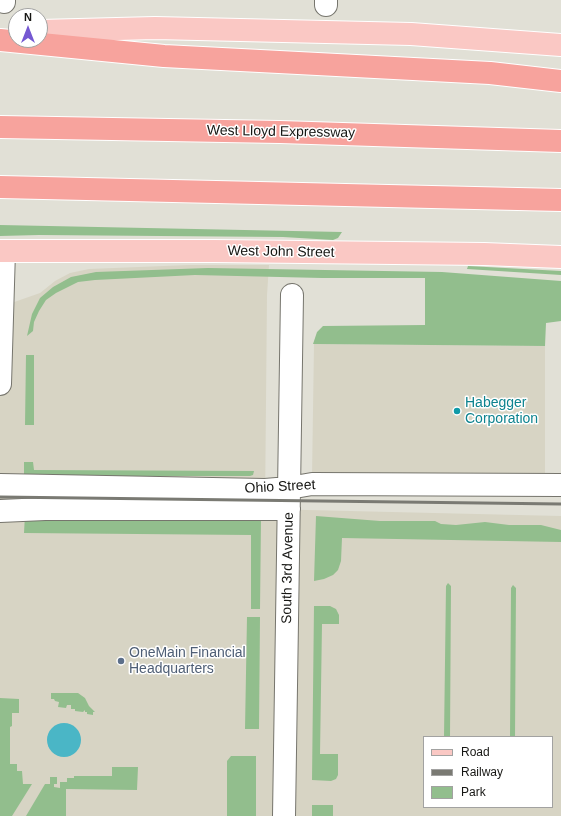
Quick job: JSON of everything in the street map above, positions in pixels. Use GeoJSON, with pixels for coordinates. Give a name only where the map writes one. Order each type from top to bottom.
{"type":"FeatureCollection","features":[{"type":"Feature","properties":{"kind":"highway"},"geometry":{"type":"LineString","coordinates":[[0,40],[164,56],[490,74],[561,81]]}},
{"type":"Feature","properties":{"kind":"highway","name":"West Lloyd Expressway"},"geometry":{"type":"LineString","coordinates":[[0,127],[273,132],[561,141]]}},
{"type":"Feature","properties":{"kind":"highway"},"geometry":{"type":"LineString","coordinates":[[0,187],[561,200]]}},
{"type":"Feature","properties":{"kind":"main road"},"geometry":{"type":"LineString","coordinates":[[48,31],[155,28],[411,34],[561,45]]}},
{"type":"Feature","properties":{"kind":"main road","name":"West John Street"},"geometry":{"type":"LineString","coordinates":[[2,251],[214,251],[484,254],[561,257]]}},
{"type":"Feature","properties":{"kind":"street"},"geometry":{"type":"LineString","coordinates":[[0,384],[2,251]]}},
{"type":"Feature","properties":{"kind":"street","name":"South 3rd Avenue"},"geometry":{"type":"LineString","coordinates":[[284,816],[292,295]]}},
{"type":"Feature","properties":{"kind":"street","name":"Ohio Street"},"geometry":{"type":"LineString","coordinates":[[0,511],[289,498],[312,484],[561,485]]}},
{"type":"Feature","properties":{"kind":"street","name":"Ohio Street"},"geometry":{"type":"LineString","coordinates":[[0,485],[265,490],[289,498]]}},
{"type":"Feature","properties":{"kind":"shaded area"},"geometry":{"type":"Polygon","coordinates":[[[189,265],[269,265],[267,295],[265,509],[561,516],[561,816],[0,816],[0,307],[40,293],[55,281],[70,273],[89,269],[189,265]]]}},
{"type":"Feature","properties":{"kind":"shaded area"},"geometry":{"type":"Polygon","coordinates":[[[314,344],[545,346],[545,478],[312,477],[314,344]]]}},
{"type":"Feature","properties":{"kind":"green space"},"geometry":{"type":"Polygon","coordinates":[[[0,225],[342,232],[338,238],[333,240],[283,237],[0,236],[0,225]]]}},
{"type":"Feature","properties":{"kind":"green space"},"geometry":{"type":"Polygon","coordinates":[[[468,266],[561,271],[561,275],[467,269],[468,266]]]}},
{"type":"Feature","properties":{"kind":"green space"},"geometry":{"type":"Polygon","coordinates":[[[208,268],[442,272],[561,281],[561,321],[546,323],[545,346],[313,344],[317,332],[323,326],[425,325],[425,278],[322,278],[195,275],[78,282],[46,300],[34,322],[33,331],[27,336],[32,314],[40,298],[53,287],[71,277],[96,272],[208,268]]]}},
{"type":"Feature","properties":{"kind":"green space"},"geometry":{"type":"Polygon","coordinates":[[[26,355],[34,355],[34,425],[25,425],[26,355]]]}},
{"type":"Feature","properties":{"kind":"green space"},"geometry":{"type":"Polygon","coordinates":[[[24,462],[33,462],[34,470],[254,471],[253,475],[250,476],[24,476],[24,462]]]}},
{"type":"Feature","properties":{"kind":"green space"},"geometry":{"type":"Polygon","coordinates":[[[25,514],[261,517],[260,609],[251,609],[251,535],[24,533],[25,514]]]}},
{"type":"Feature","properties":{"kind":"green space"},"geometry":{"type":"Polygon","coordinates":[[[316,516],[380,521],[435,521],[441,524],[456,525],[485,522],[509,525],[541,525],[561,530],[561,542],[342,538],[341,561],[338,570],[333,575],[314,581],[316,516]]]}},
{"type":"Feature","properties":{"kind":"green space"},"geometry":{"type":"Polygon","coordinates":[[[448,583],[451,586],[450,736],[444,736],[446,586],[448,583]]]}},
{"type":"Feature","properties":{"kind":"green space"},"geometry":{"type":"Polygon","coordinates":[[[513,585],[516,588],[515,736],[510,736],[511,588],[513,585]]]}},
{"type":"Feature","properties":{"kind":"green space"},"geometry":{"type":"Polygon","coordinates":[[[314,606],[330,606],[336,609],[339,615],[339,624],[322,624],[320,754],[338,754],[338,775],[336,779],[331,781],[312,780],[314,606]]]}},
{"type":"Feature","properties":{"kind":"green space"},"geometry":{"type":"Polygon","coordinates":[[[247,617],[260,617],[259,729],[245,729],[247,617]]]}},
{"type":"Feature","properties":{"kind":"green space"},"geometry":{"type":"Polygon","coordinates":[[[51,693],[78,693],[85,698],[89,706],[95,712],[93,712],[93,715],[87,714],[85,710],[83,712],[75,711],[75,709],[71,709],[71,705],[67,705],[66,708],[58,707],[59,702],[51,699],[51,693]]]}},
{"type":"Feature","properties":{"kind":"green space"},"geometry":{"type":"Polygon","coordinates":[[[0,698],[19,699],[19,713],[12,713],[12,726],[10,727],[10,764],[17,764],[17,771],[22,771],[23,784],[32,784],[12,816],[0,816],[0,698]]]}},
{"type":"Feature","properties":{"kind":"green space"},"geometry":{"type":"Polygon","coordinates":[[[231,756],[256,756],[256,816],[227,816],[227,761],[231,756]]]}},
{"type":"Feature","properties":{"kind":"green space"},"geometry":{"type":"Polygon","coordinates":[[[112,767],[138,767],[137,790],[66,789],[66,816],[26,816],[45,784],[50,784],[50,777],[57,777],[57,784],[54,784],[54,787],[60,788],[60,782],[67,782],[67,778],[74,778],[74,776],[112,776],[112,767]]]}},
{"type":"Feature","properties":{"kind":"green space"},"geometry":{"type":"Polygon","coordinates":[[[312,805],[333,805],[333,816],[312,816],[312,805]]]}},
{"type":"Feature","properties":{"kind":"water"},"geometry":{"type":"Polygon","coordinates":[[[64,723],[70,724],[76,728],[80,734],[80,746],[76,752],[70,756],[64,757],[58,756],[52,752],[48,746],[47,740],[48,734],[52,728],[58,724],[64,723]]]}},
{"type":"Feature","properties":{"kind":"railway"},"geometry":{"type":"LineString","coordinates":[[0,497],[561,504]]}},
{"type":"Feature","properties":{"kind":"place","name":"Habegger Corporation"},"geometry":{"type":"Point","coordinates":[457,411]}},
{"type":"Feature","properties":{"kind":"place","name":"OneMain Financial Headquarters"},"geometry":{"type":"Point","coordinates":[121,661]}}]}
